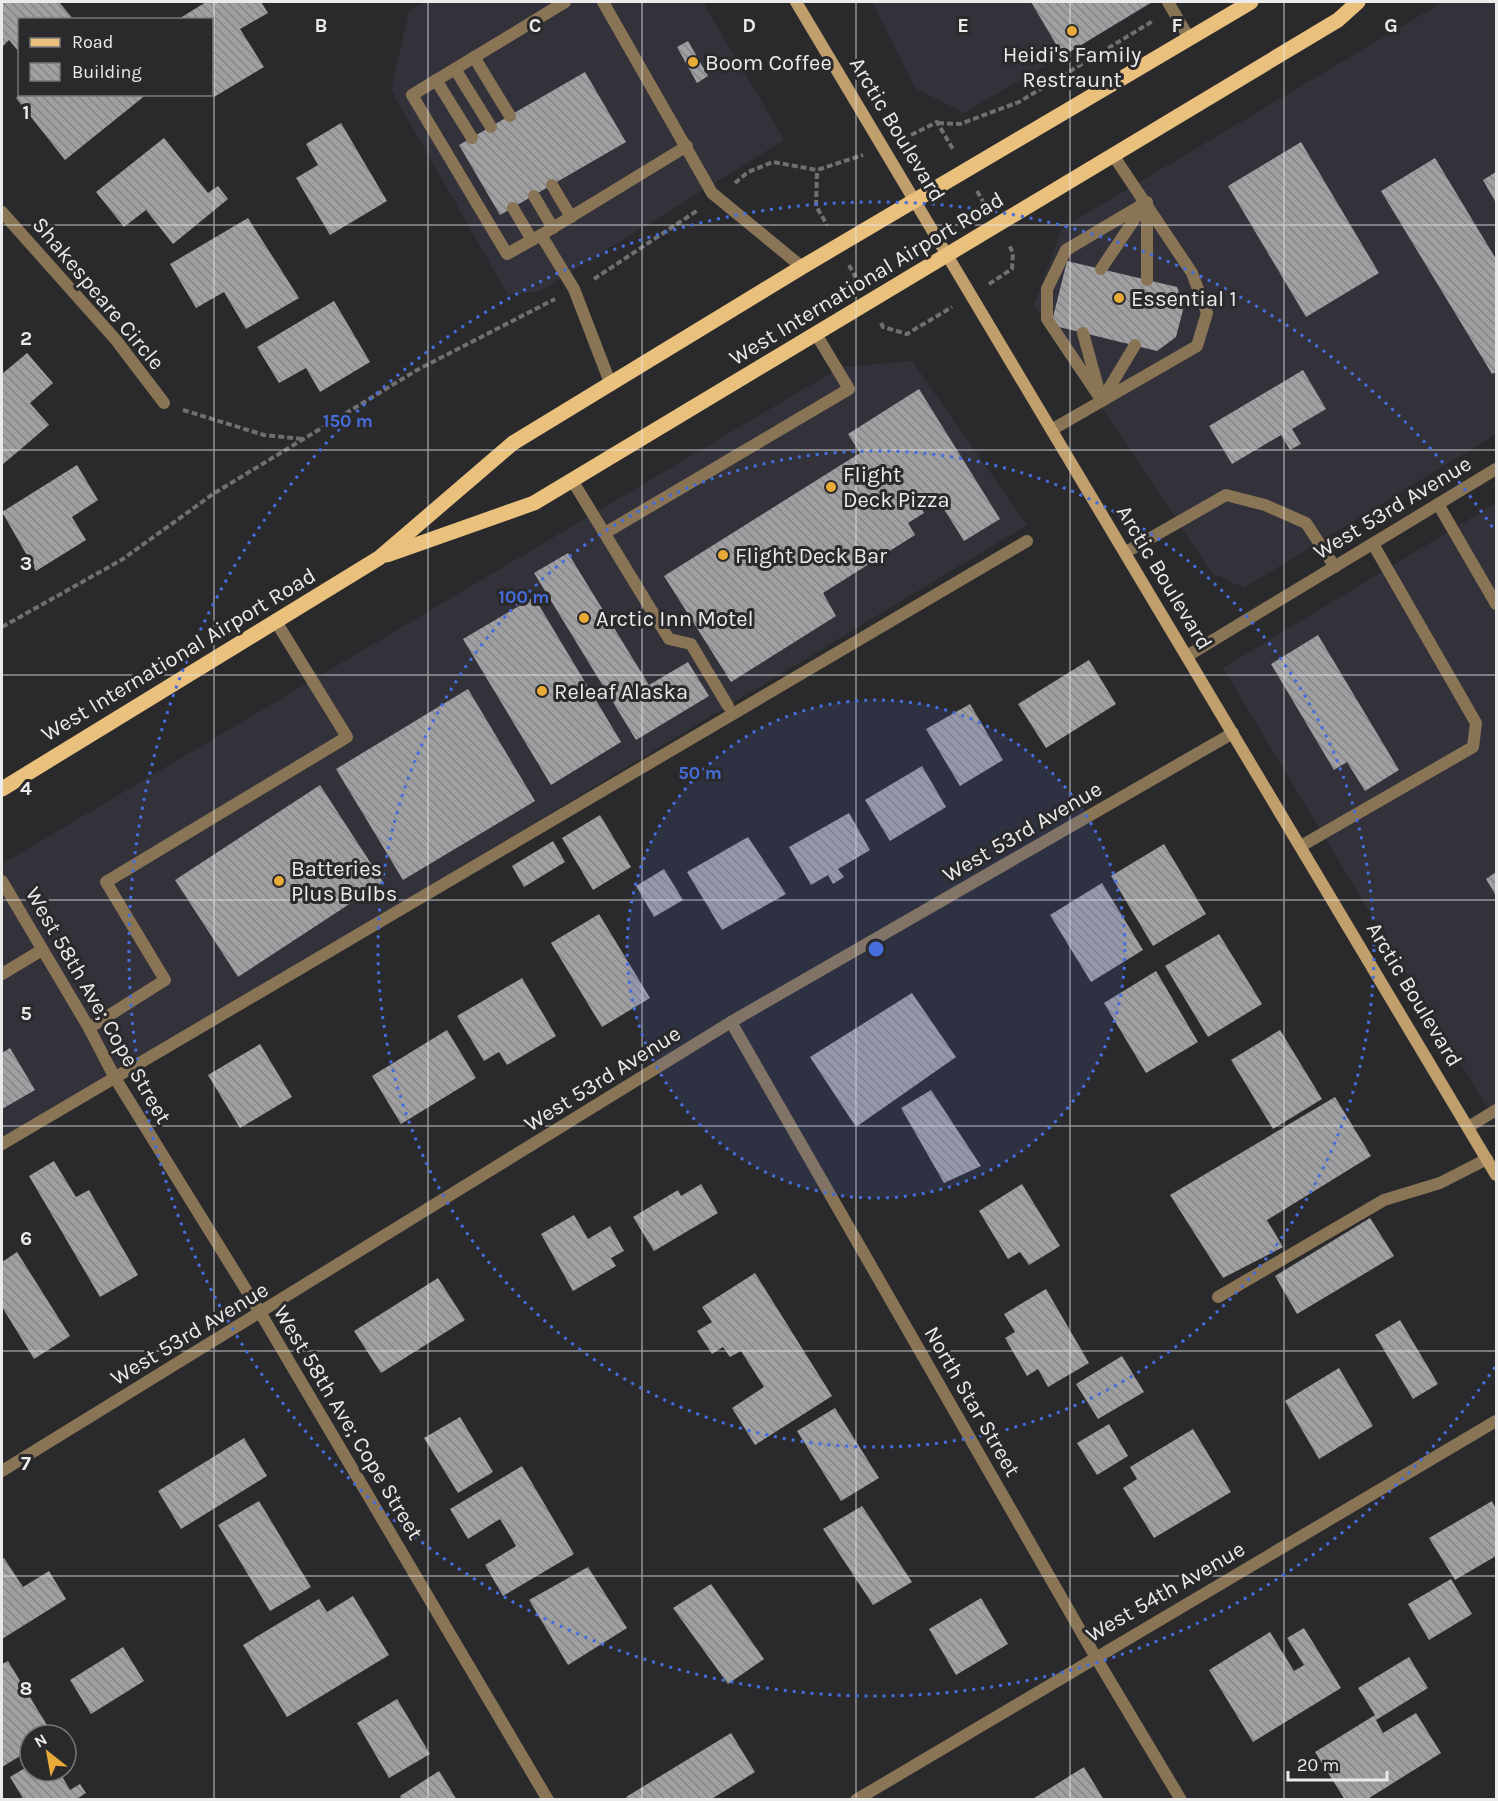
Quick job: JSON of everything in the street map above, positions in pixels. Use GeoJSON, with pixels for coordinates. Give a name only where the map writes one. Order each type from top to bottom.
{"type":"FeatureCollection","features":[{"type":"Feature","properties":{"kind":"main road","name":"Arctic Boulevard"},"geometry":{"type":"LineString","coordinates":[[796,2],[1470,1126],[1497,1175]]}},
{"type":"Feature","properties":{"kind":"main road","name":"West International Airport Road"},"geometry":{"type":"LineString","coordinates":[[2,789],[379,558],[513,444],[802,267],[1251,2]]}},
{"type":"Feature","properties":{"kind":"main road","name":"West International Airport Road"},"geometry":{"type":"LineString","coordinates":[[379,558],[534,503],[1338,20],[1358,2]]}},
{"type":"Feature","properties":{"kind":"street"},"geometry":{"type":"LineString","coordinates":[[565,2],[412,95],[507,254],[687,146]]}},
{"type":"Feature","properties":{"kind":"street"},"geometry":{"type":"LineString","coordinates":[[603,2],[712,193],[802,267]]}},
{"type":"Feature","properties":{"kind":"street"},"geometry":{"type":"LineString","coordinates":[[1171,6],[1189,39]]}},
{"type":"Feature","properties":{"kind":"street"},"geometry":{"type":"LineString","coordinates":[[474,57],[510,116]]}},
{"type":"Feature","properties":{"kind":"street"},"geometry":{"type":"LineString","coordinates":[[455,69],[491,127]]}},
{"type":"Feature","properties":{"kind":"street"},"geometry":{"type":"LineString","coordinates":[[436,80],[472,138]]}},
{"type":"Feature","properties":{"kind":"street"},"geometry":{"type":"LineString","coordinates":[[1053,429],[1197,346],[1207,313],[1192,273],[1147,202],[1113,155]]}},
{"type":"Feature","properties":{"kind":"street"},"geometry":{"type":"LineString","coordinates":[[552,185],[571,217]]}},
{"type":"Feature","properties":{"kind":"street"},"geometry":{"type":"LineString","coordinates":[[534,196],[553,228]]}},
{"type":"Feature","properties":{"kind":"street"},"geometry":{"type":"LineString","coordinates":[[1101,269],[1147,202]]}},
{"type":"Feature","properties":{"kind":"street"},"geometry":{"type":"LineString","coordinates":[[1147,202],[1148,280]]}},
{"type":"Feature","properties":{"kind":"street"},"geometry":{"type":"LineString","coordinates":[[1101,401],[1047,319],[1047,289],[1066,250],[1147,202]]}},
{"type":"Feature","properties":{"kind":"street"},"geometry":{"type":"LineString","coordinates":[[513,208],[574,289],[611,385]]}},
{"type":"Feature","properties":{"kind":"street","name":"Shakespeare Circle"},"geometry":{"type":"LineString","coordinates":[[2,212],[116,340],[164,404]]}},
{"type":"Feature","properties":{"kind":"street"},"geometry":{"type":"LineString","coordinates":[[1083,333],[1101,401]]}},
{"type":"Feature","properties":{"kind":"street"},"geometry":{"type":"LineString","coordinates":[[605,533],[849,389],[816,334]]}},
{"type":"Feature","properties":{"kind":"street"},"geometry":{"type":"LineString","coordinates":[[1101,401],[1134,345]]}},
{"type":"Feature","properties":{"kind":"street","name":"West 53rd Avenue"},"geometry":{"type":"LineString","coordinates":[[1187,656],[1497,469]]}},
{"type":"Feature","properties":{"kind":"street"},"geometry":{"type":"LineString","coordinates":[[572,480],[669,639],[692,644],[728,706]]}},
{"type":"Feature","properties":{"kind":"street"},"geometry":{"type":"LineString","coordinates":[[1126,552],[1226,495],[1265,505],[1306,523],[1335,567]]}},
{"type":"Feature","properties":{"kind":"street"},"geometry":{"type":"LineString","coordinates":[[1438,504],[1497,604]]}},
{"type":"Feature","properties":{"kind":"street"},"geometry":{"type":"LineString","coordinates":[[2,1144],[1027,541]]}},
{"type":"Feature","properties":{"kind":"street"},"geometry":{"type":"LineString","coordinates":[[1302,846],[1473,747],[1476,723],[1373,544]]}},
{"type":"Feature","properties":{"kind":"street"},"geometry":{"type":"LineString","coordinates":[[89,1028],[165,981],[106,882],[346,737],[275,620]]}},
{"type":"Feature","properties":{"kind":"street","name":"West 53rd Avenue"},"geometry":{"type":"LineString","coordinates":[[2,1471],[261,1314],[731,1023],[1233,733]]}},
{"type":"Feature","properties":{"kind":"street","name":"West 58th Ave; Cope Street"},"geometry":{"type":"LineString","coordinates":[[2,881],[89,1028],[115,1078],[261,1314],[548,1800]]}},
{"type":"Feature","properties":{"kind":"street"},"geometry":{"type":"LineString","coordinates":[[2,974],[42,950]]}},
{"type":"Feature","properties":{"kind":"street","name":"North Star Street"},"geometry":{"type":"LineString","coordinates":[[731,1023],[1095,1656],[1181,1800]]}},
{"type":"Feature","properties":{"kind":"street"},"geometry":{"type":"LineString","coordinates":[[1470,1126],[1497,1110]]}},
{"type":"Feature","properties":{"kind":"street"},"geometry":{"type":"LineString","coordinates":[[1218,1297],[1384,1200],[1440,1184],[1487,1159]]}},
{"type":"Feature","properties":{"kind":"street","name":"West 54th Avenue"},"geometry":{"type":"LineString","coordinates":[[856,1800],[1095,1656],[1497,1421]]}},
{"type":"Feature","properties":{"kind":"path"},"geometry":{"type":"LineString","coordinates":[[937,123],[960,124],[1019,102],[1171,6]]}},
{"type":"Feature","properties":{"kind":"path"},"geometry":{"type":"LineString","coordinates":[[2,627],[123,559],[213,494],[417,370],[599,276],[718,197],[748,172],[773,162],[816,170]]}},
{"type":"Feature","properties":{"kind":"path"},"geometry":{"type":"LineString","coordinates":[[164,404],[264,435],[304,439]]}},
{"type":"Feature","properties":{"kind":"shaded area"},"geometry":{"type":"Polygon","coordinates":[[[425,2],[703,2],[784,140],[540,291],[508,295],[391,90],[409,11],[425,2]]]}},
{"type":"Feature","properties":{"kind":"shaded area"},"geometry":{"type":"Polygon","coordinates":[[[872,2],[1155,2],[964,113],[915,88],[872,2]]]}},
{"type":"Feature","properties":{"kind":"shaded area"},"geometry":{"type":"Polygon","coordinates":[[[1443,2],[1496,2],[1496,434],[1244,588],[1212,573],[1034,305],[1062,228],[1443,2]]]}},
{"type":"Feature","properties":{"kind":"shaded area"},"geometry":{"type":"Polygon","coordinates":[[[912,361],[1027,525],[2,1145],[2,864],[841,367],[912,361]]]}},
{"type":"Feature","properties":{"kind":"shaded area"},"geometry":{"type":"Polygon","coordinates":[[[1496,503],[1496,1122],[1223,668],[1496,503]]]}},
{"type":"Feature","properties":{"kind":"building"},"geometry":{"type":"Polygon","coordinates":[[[2,2],[59,2],[72,18],[18,18],[18,51],[9,40],[2,47],[2,2]]]}},
{"type":"Feature","properties":{"kind":"building"},"geometry":{"type":"Polygon","coordinates":[[[206,2],[261,2],[268,13],[240,29],[264,67],[214,97],[213,18],[180,18],[206,2]]]}},
{"type":"Feature","properties":{"kind":"building"},"geometry":{"type":"Polygon","coordinates":[[[1031,2],[1152,2],[1063,56],[1031,2]]]}},
{"type":"Feature","properties":{"kind":"building","name":"Boom Coffee"},"geometry":{"type":"Polygon","coordinates":[[[688,41],[708,76],[697,83],[677,47],[688,41]]]}},
{"type":"Feature","properties":{"kind":"building"},"geometry":{"type":"Polygon","coordinates":[[[585,72],[626,142],[500,215],[459,145],[585,72]]]}},
{"type":"Feature","properties":{"kind":"building"},"geometry":{"type":"Polygon","coordinates":[[[18,96],[145,96],[65,160],[16,98],[18,96]]]}},
{"type":"Feature","properties":{"kind":"building"},"geometry":{"type":"Polygon","coordinates":[[[341,123],[387,201],[330,235],[296,178],[318,165],[306,144],[341,123]]]}},
{"type":"Feature","properties":{"kind":"building"},"geometry":{"type":"Polygon","coordinates":[[[164,138],[208,193],[218,186],[228,199],[173,244],[146,210],[124,227],[96,192],[164,138]]]}},
{"type":"Feature","properties":{"kind":"building"},"geometry":{"type":"Polygon","coordinates":[[[1301,142],[1379,273],[1306,317],[1228,186],[1301,142]]]}},
{"type":"Feature","properties":{"kind":"building"},"geometry":{"type":"Polygon","coordinates":[[[1435,158],[1496,259],[1496,372],[1492,374],[1381,191],[1435,158]]]}},
{"type":"Feature","properties":{"kind":"building"},"geometry":{"type":"Polygon","coordinates":[[[1496,172],[1496,203],[1483,180],[1496,172]]]}},
{"type":"Feature","properties":{"kind":"building"},"geometry":{"type":"Polygon","coordinates":[[[248,218],[299,298],[246,329],[224,292],[196,308],[170,264],[248,218]]]}},
{"type":"Feature","properties":{"kind":"building","name":"Essential 1"},"geometry":{"type":"Polygon","coordinates":[[[1067,261],[1177,287],[1184,306],[1176,337],[1157,351],[1051,325],[1067,261]]]}},
{"type":"Feature","properties":{"kind":"building"},"geometry":{"type":"Polygon","coordinates":[[[334,301],[370,362],[320,392],[306,368],[279,383],[257,347],[334,301]]]}},
{"type":"Feature","properties":{"kind":"building"},"geometry":{"type":"Polygon","coordinates":[[[27,353],[53,383],[30,403],[49,425],[2,465],[2,374],[27,353]]]}},
{"type":"Feature","properties":{"kind":"building"},"geometry":{"type":"Polygon","coordinates":[[[1303,370],[1326,409],[1292,429],[1301,444],[1290,450],[1281,435],[1232,464],[1209,426],[1303,370]]]}},
{"type":"Feature","properties":{"kind":"building"},"geometry":{"type":"Polygon","coordinates":[[[919,389],[1000,519],[964,541],[937,498],[921,508],[924,513],[908,523],[915,535],[823,593],[836,616],[731,682],[664,576],[860,453],[848,434],[919,389]]]}},
{"type":"Feature","properties":{"kind":"building"},"geometry":{"type":"Polygon","coordinates":[[[77,465],[98,500],[72,517],[86,540],[36,571],[2,512],[77,465]]]}},
{"type":"Feature","properties":{"kind":"building","name":"Arctic Inn Motel"},"geometry":{"type":"Polygon","coordinates":[[[568,553],[649,685],[688,662],[709,696],[636,740],[534,573],[568,553]]]}},
{"type":"Feature","properties":{"kind":"building","name":"Releaf Alaska"},"geometry":{"type":"Polygon","coordinates":[[[534,597],[621,742],[551,785],[463,639],[534,597]]]}},
{"type":"Feature","properties":{"kind":"building"},"geometry":{"type":"Polygon","coordinates":[[[1318,635],[1399,770],[1365,791],[1347,762],[1334,770],[1271,664],[1318,635]]]}},
{"type":"Feature","properties":{"kind":"building"},"geometry":{"type":"Polygon","coordinates":[[[1089,660],[1116,704],[1046,748],[1018,704],[1089,660]]]}},
{"type":"Feature","properties":{"kind":"building"},"geometry":{"type":"Polygon","coordinates":[[[468,689],[535,801],[403,880],[336,769],[468,689]]]}},
{"type":"Feature","properties":{"kind":"building"},"geometry":{"type":"Polygon","coordinates":[[[970,704],[1003,760],[960,786],[926,729],[970,704]]]}},
{"type":"Feature","properties":{"kind":"building"},"geometry":{"type":"Polygon","coordinates":[[[922,766],[946,807],[890,841],[865,800],[922,766]]]}},
{"type":"Feature","properties":{"kind":"building","name":"Batteries Plus Bulbs"},"geometry":{"type":"Polygon","coordinates":[[[320,785],[383,882],[238,977],[175,880],[320,785]]]}},
{"type":"Feature","properties":{"kind":"building"},"geometry":{"type":"Polygon","coordinates":[[[849,813],[870,850],[838,869],[844,877],[833,884],[828,875],[811,885],[789,847],[849,813]]]}},
{"type":"Feature","properties":{"kind":"building"},"geometry":{"type":"Polygon","coordinates":[[[600,815],[631,867],[593,890],[562,838],[600,815]]]}},
{"type":"Feature","properties":{"kind":"building"},"geometry":{"type":"Polygon","coordinates":[[[748,837],[786,894],[722,930],[687,872],[748,837]]]}},
{"type":"Feature","properties":{"kind":"building"},"geometry":{"type":"Polygon","coordinates":[[[553,841],[565,862],[524,887],[512,866],[553,841]]]}},
{"type":"Feature","properties":{"kind":"building"},"geometry":{"type":"Polygon","coordinates":[[[1164,844],[1206,914],[1153,946],[1111,876],[1164,844]]]}},
{"type":"Feature","properties":{"kind":"building"},"geometry":{"type":"Polygon","coordinates":[[[664,869],[683,900],[654,917],[636,886],[664,869]]]}},
{"type":"Feature","properties":{"kind":"building"},"geometry":{"type":"Polygon","coordinates":[[[1496,872],[1496,896],[1486,879],[1496,872]]]}},
{"type":"Feature","properties":{"kind":"building"},"geometry":{"type":"Polygon","coordinates":[[[1102,883],[1143,950],[1091,982],[1050,915],[1102,883]]]}},
{"type":"Feature","properties":{"kind":"building"},"geometry":{"type":"Polygon","coordinates":[[[599,914],[650,998],[602,1027],[551,943],[599,914]]]}},
{"type":"Feature","properties":{"kind":"building"},"geometry":{"type":"Polygon","coordinates":[[[1219,934],[1262,1004],[1208,1037],[1165,966],[1219,934]]]}},
{"type":"Feature","properties":{"kind":"building"},"geometry":{"type":"Polygon","coordinates":[[[1156,971],[1198,1042],[1146,1073],[1104,1003],[1156,971]]]}},
{"type":"Feature","properties":{"kind":"building"},"geometry":{"type":"Polygon","coordinates":[[[522,978],[556,1036],[507,1065],[499,1052],[484,1061],[457,1016],[522,978]]]}},
{"type":"Feature","properties":{"kind":"building"},"geometry":{"type":"Polygon","coordinates":[[[912,993],[956,1057],[856,1127],[810,1057],[912,993]]]}},
{"type":"Feature","properties":{"kind":"building"},"geometry":{"type":"Polygon","coordinates":[[[447,1030],[476,1078],[401,1124],[372,1076],[447,1030]]]}},
{"type":"Feature","properties":{"kind":"building"},"geometry":{"type":"Polygon","coordinates":[[[1280,1030],[1322,1099],[1273,1129],[1231,1060],[1280,1030]]]}},
{"type":"Feature","properties":{"kind":"building"},"geometry":{"type":"Polygon","coordinates":[[[260,1044],[292,1097],[240,1128],[208,1075],[260,1044]]]}},
{"type":"Feature","properties":{"kind":"building"},"geometry":{"type":"Polygon","coordinates":[[[10,1048],[35,1090],[2,1109],[2,1053],[10,1048]]]}},
{"type":"Feature","properties":{"kind":"building"},"geometry":{"type":"Polygon","coordinates":[[[931,1090],[981,1166],[944,1183],[901,1108],[931,1090]]]}},
{"type":"Feature","properties":{"kind":"building"},"geometry":{"type":"Polygon","coordinates":[[[1335,1097],[1371,1156],[1267,1220],[1283,1247],[1223,1278],[1170,1195],[1335,1097]]]}},
{"type":"Feature","properties":{"kind":"building"},"geometry":{"type":"Polygon","coordinates":[[[54,1161],[76,1197],[89,1190],[138,1275],[100,1297],[29,1176],[54,1161]]]}},
{"type":"Feature","properties":{"kind":"building"},"geometry":{"type":"Polygon","coordinates":[[[701,1184],[718,1213],[654,1251],[633,1217],[678,1190],[681,1196],[701,1184]]]}},
{"type":"Feature","properties":{"kind":"building"},"geometry":{"type":"Polygon","coordinates":[[[1022,1184],[1060,1246],[1029,1265],[1020,1252],[1008,1259],[979,1211],[1022,1184]]]}},
{"type":"Feature","properties":{"kind":"building"},"geometry":{"type":"Polygon","coordinates":[[[574,1215],[588,1239],[610,1226],[624,1251],[611,1258],[616,1266],[573,1291],[541,1234],[574,1215]]]}},
{"type":"Feature","properties":{"kind":"building"},"geometry":{"type":"Polygon","coordinates":[[[1370,1218],[1394,1256],[1297,1314],[1275,1276],[1370,1218]]]}},
{"type":"Feature","properties":{"kind":"building"},"geometry":{"type":"Polygon","coordinates":[[[17,1252],[70,1336],[34,1359],[2,1307],[2,1262],[17,1252]]]}},
{"type":"Feature","properties":{"kind":"building"},"geometry":{"type":"Polygon","coordinates":[[[755,1273],[832,1396],[755,1445],[732,1408],[764,1387],[741,1351],[730,1357],[723,1347],[712,1354],[697,1331],[712,1322],[702,1307],[755,1273]]]}},
{"type":"Feature","properties":{"kind":"building"},"geometry":{"type":"Polygon","coordinates":[[[438,1278],[465,1320],[381,1373],[354,1331],[438,1278]]]}},
{"type":"Feature","properties":{"kind":"building"},"geometry":{"type":"Polygon","coordinates":[[[1046,1289],[1089,1363],[1048,1387],[1038,1369],[1027,1376],[1005,1338],[1015,1332],[1004,1314],[1046,1289]]]}},
{"type":"Feature","properties":{"kind":"building"},"geometry":{"type":"Polygon","coordinates":[[[1400,1320],[1438,1384],[1413,1399],[1375,1335],[1400,1320]]]}},
{"type":"Feature","properties":{"kind":"building"},"geometry":{"type":"Polygon","coordinates":[[[1122,1356],[1144,1392],[1098,1419],[1076,1384],[1122,1356]]]}},
{"type":"Feature","properties":{"kind":"building"},"geometry":{"type":"Polygon","coordinates":[[[1339,1368],[1373,1426],[1319,1459],[1285,1401],[1339,1368]]]}},
{"type":"Feature","properties":{"kind":"building"},"geometry":{"type":"Polygon","coordinates":[[[835,1408],[879,1478],[841,1501],[797,1431],[835,1408]]]}},
{"type":"Feature","properties":{"kind":"building"},"geometry":{"type":"Polygon","coordinates":[[[460,1417],[493,1472],[458,1493],[424,1438],[460,1417]]]}},
{"type":"Feature","properties":{"kind":"building"},"geometry":{"type":"Polygon","coordinates":[[[1109,1424],[1128,1456],[1097,1475],[1077,1443],[1109,1424]]]}},
{"type":"Feature","properties":{"kind":"building"},"geometry":{"type":"Polygon","coordinates":[[[1193,1429],[1231,1492],[1154,1538],[1123,1488],[1137,1479],[1130,1467],[1193,1429]]]}},
{"type":"Feature","properties":{"kind":"building"},"geometry":{"type":"Polygon","coordinates":[[[244,1438],[267,1476],[181,1529],[158,1491],[244,1438]]]}},
{"type":"Feature","properties":{"kind":"building"},"geometry":{"type":"Polygon","coordinates":[[[522,1466],[574,1554],[503,1596],[485,1565],[516,1546],[500,1519],[468,1539],[450,1509],[522,1466]]]}},
{"type":"Feature","properties":{"kind":"building"},"geometry":{"type":"Polygon","coordinates":[[[259,1501],[311,1587],[270,1611],[218,1525],[259,1501]]]}},
{"type":"Feature","properties":{"kind":"building"},"geometry":{"type":"Polygon","coordinates":[[[1492,1501],[1496,1509],[1496,1556],[1455,1580],[1429,1538],[1492,1501]]]}},
{"type":"Feature","properties":{"kind":"building"},"geometry":{"type":"Polygon","coordinates":[[[862,1506],[912,1582],[873,1605],[823,1529],[862,1506]]]}},
{"type":"Feature","properties":{"kind":"building"},"geometry":{"type":"Polygon","coordinates":[[[4,1558],[23,1587],[49,1571],[66,1599],[2,1639],[2,1560],[4,1558]]]}},
{"type":"Feature","properties":{"kind":"building"},"geometry":{"type":"Polygon","coordinates":[[[588,1567],[627,1628],[568,1665],[529,1600],[588,1567]]]}},
{"type":"Feature","properties":{"kind":"building"},"geometry":{"type":"Polygon","coordinates":[[[1451,1579],[1472,1614],[1429,1640],[1408,1604],[1451,1579]]]}},
{"type":"Feature","properties":{"kind":"building"},"geometry":{"type":"Polygon","coordinates":[[[711,1584],[764,1659],[728,1684],[673,1608],[711,1584]]]}},
{"type":"Feature","properties":{"kind":"building"},"geometry":{"type":"Polygon","coordinates":[[[353,1596],[389,1655],[287,1717],[243,1645],[319,1599],[327,1612],[353,1596]]]}},
{"type":"Feature","properties":{"kind":"building"},"geometry":{"type":"Polygon","coordinates":[[[981,1598],[1008,1644],[956,1675],[929,1629],[981,1598]]]}},
{"type":"Feature","properties":{"kind":"building"},"geometry":{"type":"Polygon","coordinates":[[[1304,1628],[1341,1688],[1253,1742],[1209,1670],[1270,1632],[1294,1671],[1304,1665],[1287,1638],[1304,1628]]]}},
{"type":"Feature","properties":{"kind":"building"},"geometry":{"type":"Polygon","coordinates":[[[123,1647],[144,1681],[91,1714],[70,1680],[123,1647]]]}},
{"type":"Feature","properties":{"kind":"building"},"geometry":{"type":"Polygon","coordinates":[[[1409,1657],[1428,1688],[1376,1720],[1383,1733],[1416,1713],[1441,1753],[1366,1800],[1345,1800],[1315,1752],[1375,1715],[1358,1688],[1409,1657]]]}},
{"type":"Feature","properties":{"kind":"building"},"geometry":{"type":"Polygon","coordinates":[[[8,1661],[46,1723],[18,1723],[18,1757],[2,1767],[2,1664],[8,1661]]]}},
{"type":"Feature","properties":{"kind":"building"},"geometry":{"type":"Polygon","coordinates":[[[397,1699],[430,1754],[389,1778],[357,1723],[397,1699]]]}},
{"type":"Feature","properties":{"kind":"building"},"geometry":{"type":"Polygon","coordinates":[[[731,1733],[755,1772],[710,1800],[628,1800],[626,1797],[731,1733]]]}},
{"type":"Feature","properties":{"kind":"building"},"geometry":{"type":"Polygon","coordinates":[[[1084,1767],[1104,1800],[1031,1800],[1084,1767]]]}},
{"type":"Feature","properties":{"kind":"building"},"geometry":{"type":"Polygon","coordinates":[[[439,1771],[457,1800],[402,1800],[400,1796],[439,1771]]]}},
{"type":"Feature","properties":{"kind":"building"},"geometry":{"type":"Polygon","coordinates":[[[18,1772],[18,1783],[66,1783],[70,1790],[80,1784],[86,1793],[75,1800],[24,1800],[10,1777],[18,1772]]]}},
{"type":"Feature","properties":{"kind":"place","name":"Heidi's Family Restraunt"},"geometry":{"type":"Point","coordinates":[1072,31]}},
{"type":"Feature","properties":{"kind":"place","name":"Boom Coffee"},"geometry":{"type":"Point","coordinates":[693,62]}},
{"type":"Feature","properties":{"kind":"place","name":"Essential 1"},"geometry":{"type":"Point","coordinates":[1119,298]}},
{"type":"Feature","properties":{"kind":"place","name":"Flight Deck Pizza"},"geometry":{"type":"Point","coordinates":[831,487]}},
{"type":"Feature","properties":{"kind":"place","name":"Flight Deck Bar"},"geometry":{"type":"Point","coordinates":[723,555]}},
{"type":"Feature","properties":{"kind":"place","name":"Arctic Inn Motel"},"geometry":{"type":"Point","coordinates":[584,618]}},
{"type":"Feature","properties":{"kind":"place","name":"Releaf Alaska"},"geometry":{"type":"Point","coordinates":[542,691]}},
{"type":"Feature","properties":{"kind":"place","name":"Batteries Plus Bulbs"},"geometry":{"type":"Point","coordinates":[279,881]}}]}
